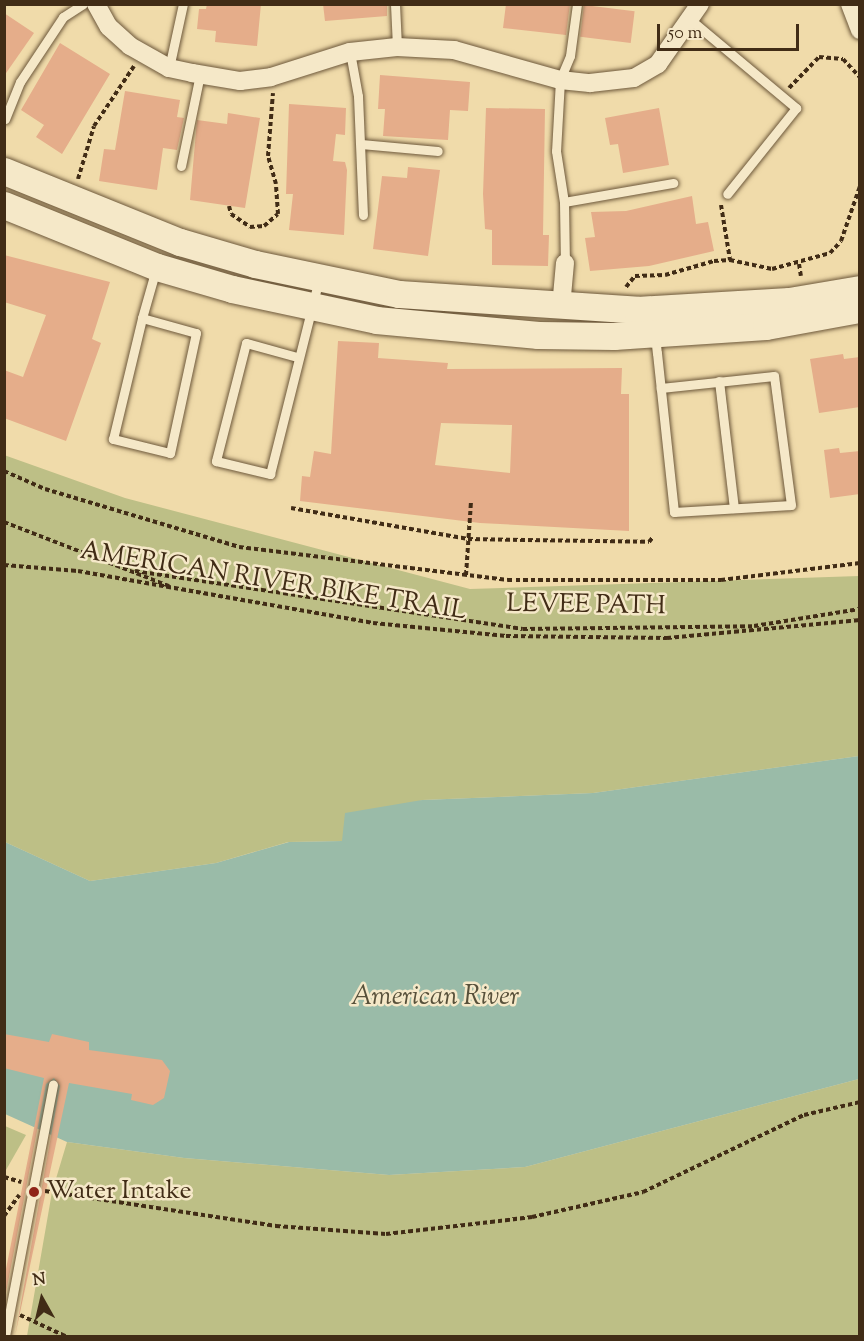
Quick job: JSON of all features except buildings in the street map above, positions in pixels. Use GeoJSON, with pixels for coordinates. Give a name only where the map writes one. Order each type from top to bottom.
{"type":"FeatureCollection","features":[{"type":"Feature","properties":{"kind":"street"},"geometry":{"type":"LineString","coordinates":[[96,4],[109,27],[169,68],[240,81],[271,77],[350,52],[397,47],[454,50],[560,80],[590,84],[634,78],[658,64],[692,21],[700,4]]}},
{"type":"Feature","properties":{"kind":"street"},"geometry":{"type":"LineString","coordinates":[[850,4],[860,30]]}},
{"type":"Feature","properties":{"kind":"street"},"geometry":{"type":"LineString","coordinates":[[4,171],[180,242],[319,279],[399,294],[561,307],[655,322],[766,326],[860,309]]}},
{"type":"Feature","properties":{"kind":"street"},"geometry":{"type":"LineString","coordinates":[[4,205],[157,267],[310,308],[376,320],[538,335],[655,322],[860,289]]}},
{"type":"Feature","properties":{"kind":"street"},"geometry":{"type":"LineString","coordinates":[[561,307],[564,263]]}},
{"type":"Feature","properties":{"kind":"lane"},"geometry":{"type":"LineString","coordinates":[[5,119],[20,82],[63,17],[83,4]]}},
{"type":"Feature","properties":{"kind":"lane"},"geometry":{"type":"LineString","coordinates":[[169,68],[183,4]]}},
{"type":"Feature","properties":{"kind":"lane"},"geometry":{"type":"LineString","coordinates":[[395,4],[397,47]]}},
{"type":"Feature","properties":{"kind":"lane"},"geometry":{"type":"LineString","coordinates":[[564,263],[564,202],[556,151],[560,80],[570,56],[577,4]]}},
{"type":"Feature","properties":{"kind":"lane"},"geometry":{"type":"LineString","coordinates":[[692,21],[796,108],[727,194]]}},
{"type":"Feature","properties":{"kind":"lane"},"geometry":{"type":"LineString","coordinates":[[350,52],[361,144],[363,215]]}},
{"type":"Feature","properties":{"kind":"lane"},"geometry":{"type":"LineString","coordinates":[[181,165],[200,74]]}},
{"type":"Feature","properties":{"kind":"lane"},"geometry":{"type":"LineString","coordinates":[[361,144],[438,151]]}},
{"type":"Feature","properties":{"kind":"lane"},"geometry":{"type":"LineString","coordinates":[[564,202],[674,183]]}},
{"type":"Feature","properties":{"kind":"lane"},"geometry":{"type":"LineString","coordinates":[[142,318],[196,333],[170,453],[113,439],[142,318],[157,267]]}},
{"type":"Feature","properties":{"kind":"lane"},"geometry":{"type":"LineString","coordinates":[[297,357],[246,343],[216,461],[270,474],[297,357],[319,279]]}},
{"type":"Feature","properties":{"kind":"lane"},"geometry":{"type":"LineString","coordinates":[[655,322],[661,388],[674,512],[791,505],[774,376],[661,388]]}},
{"type":"Feature","properties":{"kind":"lane"},"geometry":{"type":"LineString","coordinates":[[719,381],[734,508]]}},
{"type":"Feature","properties":{"kind":"lane"},"geometry":{"type":"LineString","coordinates":[[4,1336],[53,1085]]}},
{"type":"Feature","properties":{"kind":"path"},"geometry":{"type":"LineString","coordinates":[[75,184],[84,168],[99,117],[144,53]]}},
{"type":"Feature","properties":{"kind":"path"},"geometry":{"type":"LineString","coordinates":[[782,96],[819,57],[843,59],[859,74]]}},
{"type":"Feature","properties":{"kind":"path"},"geometry":{"type":"LineString","coordinates":[[229,206],[239,223],[250,227],[273,222],[280,204],[268,156],[274,110],[271,77]]}},
{"type":"Feature","properties":{"kind":"path"},"geometry":{"type":"LineString","coordinates":[[626,291],[627,282],[635,276],[665,275],[730,260],[772,269],[799,264],[837,248],[860,186]]}},
{"type":"Feature","properties":{"kind":"path"},"geometry":{"type":"LineString","coordinates":[[727,194],[719,207],[730,260]]}},
{"type":"Feature","properties":{"kind":"path"},"geometry":{"type":"LineString","coordinates":[[248,235],[250,227]]}},
{"type":"Feature","properties":{"kind":"path"},"geometry":{"type":"LineString","coordinates":[[799,264],[801,276]]}},
{"type":"Feature","properties":{"kind":"path"},"geometry":{"type":"LineString","coordinates":[[4,471],[45,489],[239,547],[508,580],[721,580],[860,563]]}},
{"type":"Feature","properties":{"kind":"path"},"geometry":{"type":"LineString","coordinates":[[466,575],[471,501]]}},
{"type":"Feature","properties":{"kind":"path"},"geometry":{"type":"LineString","coordinates":[[291,508],[468,538],[649,542],[653,537]]}},
{"type":"Feature","properties":{"kind":"path","name":"LEVEE PATH"},"geometry":{"type":"LineString","coordinates":[[4,522],[135,571],[177,590]]}},
{"type":"Feature","properties":{"kind":"path","name":"AMERICAN RIVER BIKE TRAIL"},"geometry":{"type":"LineString","coordinates":[[4,565],[78,571],[373,623],[506,636],[667,638],[860,620]]}},
{"type":"Feature","properties":{"kind":"path","name":"LEVEE PATH"},"geometry":{"type":"LineString","coordinates":[[135,571],[523,629],[754,626],[860,609]]}},
{"type":"Feature","properties":{"kind":"path"},"geometry":{"type":"LineString","coordinates":[[34,1190],[276,1226],[386,1234],[532,1217],[643,1192],[804,1115],[860,1102]]}},
{"type":"Feature","properties":{"kind":"path"},"geometry":{"type":"LineString","coordinates":[[4,1216],[7,1207],[25,1189]]}},
{"type":"Feature","properties":{"kind":"path"},"geometry":{"type":"LineString","coordinates":[[14,1313],[65,1336]]}},
{"type":"Feature","properties":{"kind":"green space"},"geometry":{"type":"Polygon","coordinates":[[[4,455],[125,498],[470,589],[859,576],[859,756],[593,793],[422,800],[342,841],[288,842],[216,863],[90,881],[5,842],[4,455]]]}},
{"type":"Feature","properties":{"kind":"green space"},"geometry":{"type":"Polygon","coordinates":[[[859,1079],[859,1336],[27,1336],[52,1192],[67,1142],[184,1158],[389,1175],[525,1167],[859,1079]]]}},
{"type":"Feature","properties":{"kind":"green space"},"geometry":{"type":"Polygon","coordinates":[[[5,1126],[26,1135],[6,1170],[4,1169],[5,1126]]]}},
{"type":"Feature","properties":{"kind":"water","name":"American River"},"geometry":{"type":"Polygon","coordinates":[[[859,756],[859,1079],[525,1167],[389,1175],[184,1158],[67,1142],[5,1114],[5,842],[90,881],[216,863],[289,842],[342,841],[345,813],[422,800],[593,793],[859,756]]]}},
{"type":"Feature","properties":{"kind":"place","name":"Water Intake"},"geometry":{"type":"Point","coordinates":[34,1192]}}]}
